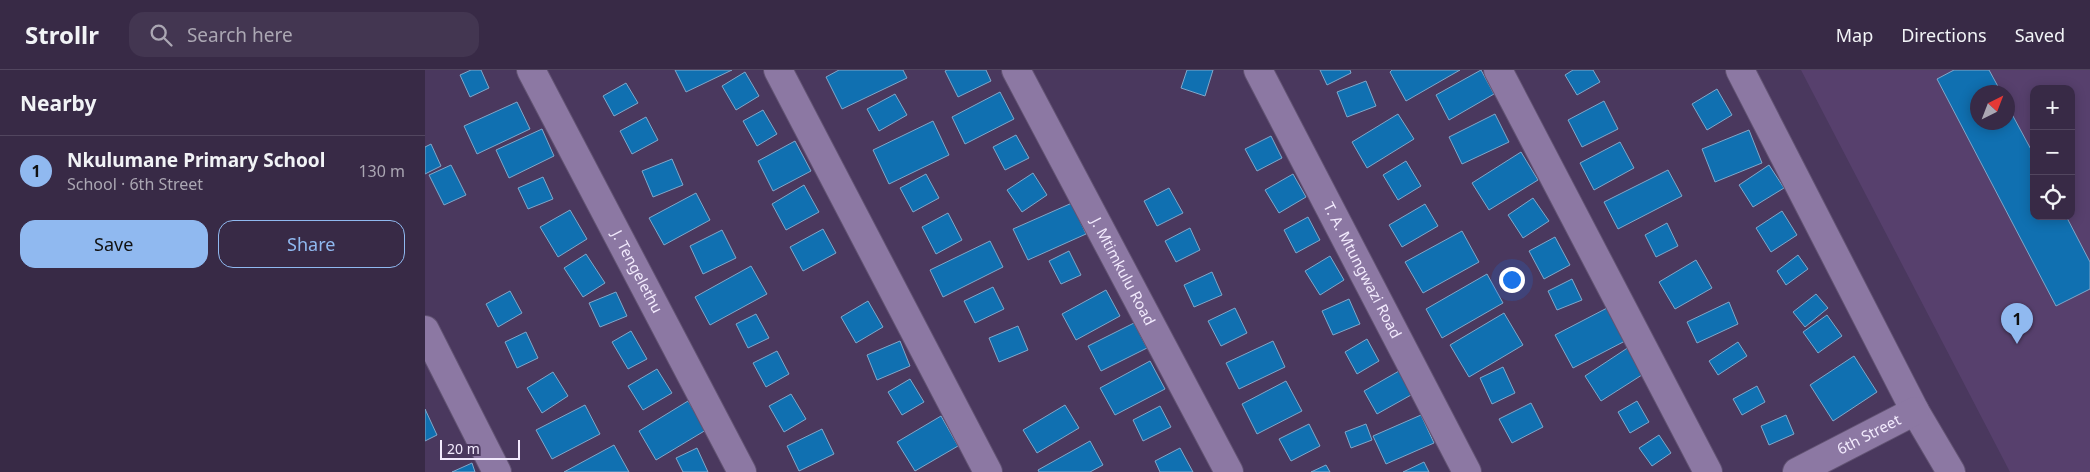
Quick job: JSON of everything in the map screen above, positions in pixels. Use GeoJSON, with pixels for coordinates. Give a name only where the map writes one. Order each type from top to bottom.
{"type":"FeatureCollection","features":[{"type":"Feature","properties":{"kind":"street","name":"J. Tengelethu"},"geometry":{"type":"LineString","coordinates":[[531,70],[742,472]]}},
{"type":"Feature","properties":{"kind":"street"},"geometry":{"type":"LineString","coordinates":[[778,70],[988,472]]}},
{"type":"Feature","properties":{"kind":"street","name":"J. Mtimkulu Road"},"geometry":{"type":"LineString","coordinates":[[1016,70],[1229,472]]}},
{"type":"Feature","properties":{"kind":"street","name":"T. A. Mtungwazi Road"},"geometry":{"type":"LineString","coordinates":[[1258,70],[1467,472]]}},
{"type":"Feature","properties":{"kind":"street"},"geometry":{"type":"LineString","coordinates":[[1498,70],[1708,472]]}},
{"type":"Feature","properties":{"kind":"street"},"geometry":{"type":"LineString","coordinates":[[1741,70],[1915,411],[1951,472]]}},
{"type":"Feature","properties":{"kind":"street"},"geometry":{"type":"LineString","coordinates":[[425,330],[497,472]]}},
{"type":"Feature","properties":{"kind":"street","name":"6th Street"},"geometry":{"type":"LineString","coordinates":[[1797,472],[1915,411]]}},
{"type":"Feature","properties":{"kind":"shaded area"},"geometry":{"type":"Polygon","coordinates":[[[1801,70],[2090,70],[2090,472],[2010,472],[1801,70]]]}},
{"type":"Feature","properties":{"kind":"building"},"geometry":{"type":"Polygon","coordinates":[[[471,70],[481,70],[489,88],[470,97],[460,75],[471,70]]]}},
{"type":"Feature","properties":{"kind":"building"},"geometry":{"type":"Polygon","coordinates":[[[675,70],[732,70],[686,92],[675,70]]]}},
{"type":"Feature","properties":{"kind":"building"},"geometry":{"type":"Polygon","coordinates":[[[839,70],[903,70],[907,78],[842,109],[826,77],[839,70]]]}},
{"type":"Feature","properties":{"kind":"building"},"geometry":{"type":"Polygon","coordinates":[[[986,70],[991,81],[958,97],[945,71],[986,70]]]}},
{"type":"Feature","properties":{"kind":"building"},"geometry":{"type":"Polygon","coordinates":[[[1187,70],[1213,70],[1205,96],[1181,88],[1187,70]]]}},
{"type":"Feature","properties":{"kind":"building"},"geometry":{"type":"Polygon","coordinates":[[[1320,70],[1350,70],[1351,73],[1327,85],[1320,70]]]}},
{"type":"Feature","properties":{"kind":"building"},"geometry":{"type":"Polygon","coordinates":[[[1392,70],[1460,70],[1406,101],[1390,72],[1392,70]]]}},
{"type":"Feature","properties":{"kind":"building"},"geometry":{"type":"Polygon","coordinates":[[[1481,70],[1494,94],[1449,120],[1436,95],[1481,70]]]}},
{"type":"Feature","properties":{"kind":"building"},"geometry":{"type":"Polygon","coordinates":[[[1573,70],[1593,70],[1600,82],[1577,95],[1565,75],[1573,70]]]}},
{"type":"Feature","properties":{"kind":"building"},"geometry":{"type":"Polygon","coordinates":[[[1954,70],[1989,70],[1997,85],[1970,85],[1970,130],[2015,130],[2015,120],[2030,148],[2030,220],[2068,220],[2090,262],[2090,289],[2056,306],[1937,79],[1954,70]]]}},
{"type":"Feature","properties":{"kind":"building"},"geometry":{"type":"Polygon","coordinates":[[[745,72],[759,96],[736,110],[722,86],[745,72]]]}},
{"type":"Feature","properties":{"kind":"building"},"geometry":{"type":"Polygon","coordinates":[[[1366,81],[1376,106],[1347,117],[1337,92],[1366,81]]]}},
{"type":"Feature","properties":{"kind":"building"},"geometry":{"type":"Polygon","coordinates":[[[626,83],[638,103],[614,116],[603,96],[626,83]]]}},
{"type":"Feature","properties":{"kind":"building"},"geometry":{"type":"Polygon","coordinates":[[[1717,89],[1732,115],[1707,130],[1692,104],[1717,89]]]}},
{"type":"Feature","properties":{"kind":"building"},"geometry":{"type":"Polygon","coordinates":[[[1000,92],[1014,119],[965,144],[952,117],[1000,92]]]}},
{"type":"Feature","properties":{"kind":"building"},"geometry":{"type":"Polygon","coordinates":[[[895,94],[907,115],[879,131],[867,109],[895,94]]]}},
{"type":"Feature","properties":{"kind":"building"},"geometry":{"type":"Polygon","coordinates":[[[1604,101],[1618,129],[1582,147],[1568,120],[1604,101]]]}},
{"type":"Feature","properties":{"kind":"building"},"geometry":{"type":"Polygon","coordinates":[[[517,102],[530,129],[477,154],[464,126],[517,102]]]}},
{"type":"Feature","properties":{"kind":"building"},"geometry":{"type":"Polygon","coordinates":[[[763,110],[777,134],[757,146],[743,121],[763,110]]]}},
{"type":"Feature","properties":{"kind":"building"},"geometry":{"type":"Polygon","coordinates":[[[1398,114],[1414,139],[1367,168],[1352,142],[1398,114]]]}},
{"type":"Feature","properties":{"kind":"building"},"geometry":{"type":"Polygon","coordinates":[[[1495,114],[1509,142],[1462,164],[1449,137],[1495,114]]]}},
{"type":"Feature","properties":{"kind":"building"},"geometry":{"type":"Polygon","coordinates":[[[646,117],[658,140],[632,154],[620,131],[646,117]]]}},
{"type":"Feature","properties":{"kind":"building"},"geometry":{"type":"Polygon","coordinates":[[[933,121],[949,155],[889,184],[873,150],[933,121]]]}},
{"type":"Feature","properties":{"kind":"building"},"geometry":{"type":"Polygon","coordinates":[[[542,129],[554,156],[509,178],[496,150],[542,129]]]}},
{"type":"Feature","properties":{"kind":"building"},"geometry":{"type":"Polygon","coordinates":[[[1749,130],[1762,163],[1715,182],[1702,149],[1749,130]]]}},
{"type":"Feature","properties":{"kind":"building"},"geometry":{"type":"Polygon","coordinates":[[[1016,135],[1029,158],[1005,170],[993,147],[1016,135]]]}},
{"type":"Feature","properties":{"kind":"building"},"geometry":{"type":"Polygon","coordinates":[[[1271,136],[1282,158],[1257,171],[1245,149],[1271,136]]]}},
{"type":"Feature","properties":{"kind":"building"},"geometry":{"type":"Polygon","coordinates":[[[795,141],[811,171],[773,191],[758,161],[795,141]]]}},
{"type":"Feature","properties":{"kind":"building"},"geometry":{"type":"Polygon","coordinates":[[[1620,142],[1634,168],[1594,190],[1580,163],[1620,142]]]}},
{"type":"Feature","properties":{"kind":"building"},"geometry":{"type":"Polygon","coordinates":[[[431,144],[441,166],[425,174],[425,147],[431,144]]]}},
{"type":"Feature","properties":{"kind":"building"},"geometry":{"type":"Polygon","coordinates":[[[1521,152],[1538,180],[1489,210],[1472,183],[1521,152]]]}},
{"type":"Feature","properties":{"kind":"building"},"geometry":{"type":"Polygon","coordinates":[[[672,159],[683,185],[653,197],[642,171],[672,159]]]}},
{"type":"Feature","properties":{"kind":"building"},"geometry":{"type":"Polygon","coordinates":[[[1406,161],[1421,186],[1398,200],[1383,175],[1406,161]]]}},
{"type":"Feature","properties":{"kind":"building"},"geometry":{"type":"Polygon","coordinates":[[[451,165],[466,195],[444,205],[429,175],[451,165]]]}},
{"type":"Feature","properties":{"kind":"building"},"geometry":{"type":"Polygon","coordinates":[[[1769,165],[1784,188],[1753,207],[1739,185],[1769,165]]]}},
{"type":"Feature","properties":{"kind":"building"},"geometry":{"type":"Polygon","coordinates":[[[1668,170],[1682,196],[1618,229],[1604,202],[1668,170]]]}},
{"type":"Feature","properties":{"kind":"building"},"geometry":{"type":"Polygon","coordinates":[[[1033,173],[1047,195],[1022,212],[1007,190],[1033,173]]]}},
{"type":"Feature","properties":{"kind":"building"},"geometry":{"type":"Polygon","coordinates":[[[926,174],[939,198],[913,212],[900,188],[926,174]]]}},
{"type":"Feature","properties":{"kind":"building"},"geometry":{"type":"Polygon","coordinates":[[[1293,174],[1306,197],[1279,213],[1265,190],[1293,174]]]}},
{"type":"Feature","properties":{"kind":"building"},"geometry":{"type":"Polygon","coordinates":[[[543,177],[553,199],[528,209],[518,188],[543,177]]]}},
{"type":"Feature","properties":{"kind":"building"},"geometry":{"type":"Polygon","coordinates":[[[804,185],[819,212],[786,230],[772,204],[804,185]]]}},
{"type":"Feature","properties":{"kind":"building"},"geometry":{"type":"Polygon","coordinates":[[[1169,188],[1183,213],[1157,226],[1144,201],[1169,188]]]}},
{"type":"Feature","properties":{"kind":"building"},"geometry":{"type":"Polygon","coordinates":[[[696,193],[710,220],[664,245],[649,218],[696,193]]]}},
{"type":"Feature","properties":{"kind":"building"},"geometry":{"type":"Polygon","coordinates":[[[1533,198],[1549,221],[1523,238],[1508,215],[1533,198]]]}},
{"type":"Feature","properties":{"kind":"building"},"geometry":{"type":"Polygon","coordinates":[[[1072,203],[1086,234],[1028,260],[1013,229],[1072,203]]]}},
{"type":"Feature","properties":{"kind":"building"},"geometry":{"type":"Polygon","coordinates":[[[1425,204],[1438,226],[1402,247],[1389,225],[1425,204]]]}},
{"type":"Feature","properties":{"kind":"building"},"geometry":{"type":"Polygon","coordinates":[[[570,210],[587,239],[558,257],[540,227],[570,210]]]}},
{"type":"Feature","properties":{"kind":"building"},"geometry":{"type":"Polygon","coordinates":[[[1782,211],[1797,235],[1771,252],[1756,228],[1782,211]]]}},
{"type":"Feature","properties":{"kind":"building"},"geometry":{"type":"Polygon","coordinates":[[[948,213],[962,240],[936,254],[922,227],[948,213]]]}},
{"type":"Feature","properties":{"kind":"building"},"geometry":{"type":"Polygon","coordinates":[[[1308,217],[1320,240],[1296,253],[1284,230],[1308,217]]]}},
{"type":"Feature","properties":{"kind":"building"},"geometry":{"type":"Polygon","coordinates":[[[1667,223],[1678,246],[1656,257],[1645,235],[1667,223]]]}},
{"type":"Feature","properties":{"kind":"building"},"geometry":{"type":"Polygon","coordinates":[[[1190,228],[1200,250],[1176,262],[1165,241],[1190,228]]]}},
{"type":"Feature","properties":{"kind":"building"},"geometry":{"type":"Polygon","coordinates":[[[823,229],[836,253],[803,271],[790,247],[823,229]]]}},
{"type":"Feature","properties":{"kind":"building"},"geometry":{"type":"Polygon","coordinates":[[[722,230],[736,258],[703,274],[690,246],[722,230]]]}},
{"type":"Feature","properties":{"kind":"building"},"geometry":{"type":"Polygon","coordinates":[[[1462,231],[1479,262],[1423,293],[1405,262],[1462,231]]]}},
{"type":"Feature","properties":{"kind":"building"},"geometry":{"type":"Polygon","coordinates":[[[1555,237],[1570,265],[1544,279],[1529,251],[1555,237]]]}},
{"type":"Feature","properties":{"kind":"building"},"geometry":{"type":"Polygon","coordinates":[[[990,241],[1003,267],[943,297],[930,270],[990,241]]]}},
{"type":"Feature","properties":{"kind":"building"},"geometry":{"type":"Polygon","coordinates":[[[1069,251],[1081,275],[1061,284],[1049,261],[1069,251]]]}},
{"type":"Feature","properties":{"kind":"building"},"geometry":{"type":"Polygon","coordinates":[[[586,254],[605,283],[583,297],[564,268],[586,254]]]}},
{"type":"Feature","properties":{"kind":"building"},"geometry":{"type":"Polygon","coordinates":[[[1798,255],[1808,269],[1786,285],[1777,271],[1798,255]]]}},
{"type":"Feature","properties":{"kind":"building"},"geometry":{"type":"Polygon","coordinates":[[[1330,256],[1344,280],[1320,295],[1305,271],[1330,256]]]}},
{"type":"Feature","properties":{"kind":"building"},"geometry":{"type":"Polygon","coordinates":[[[1696,260],[1712,288],[1675,309],[1659,282],[1696,260]]]}},
{"type":"Feature","properties":{"kind":"building"},"geometry":{"type":"Polygon","coordinates":[[[751,266],[767,294],[710,325],[695,297],[751,266]]]}},
{"type":"Feature","properties":{"kind":"building"},"geometry":{"type":"Polygon","coordinates":[[[1212,272],[1222,295],[1194,307],[1184,285],[1212,272]]]}},
{"type":"Feature","properties":{"kind":"building"},"geometry":{"type":"Polygon","coordinates":[[[1487,274],[1503,303],[1442,338],[1426,309],[1487,274]]]}},
{"type":"Feature","properties":{"kind":"building"},"geometry":{"type":"Polygon","coordinates":[[[1572,279],[1582,300],[1557,310],[1548,291],[1572,279]]]}},
{"type":"Feature","properties":{"kind":"building"},"geometry":{"type":"Polygon","coordinates":[[[993,287],[1004,309],[975,323],[964,301],[993,287]]]}},
{"type":"Feature","properties":{"kind":"building"},"geometry":{"type":"Polygon","coordinates":[[[1106,290],[1120,316],[1076,340],[1062,314],[1106,290]]]}},
{"type":"Feature","properties":{"kind":"building"},"geometry":{"type":"Polygon","coordinates":[[[510,291],[522,313],[498,327],[486,304],[510,291]]]}},
{"type":"Feature","properties":{"kind":"building"},"geometry":{"type":"Polygon","coordinates":[[[616,292],[627,316],[600,327],[589,303],[616,292]]]}},
{"type":"Feature","properties":{"kind":"building"},"geometry":{"type":"Polygon","coordinates":[[[1816,294],[1828,308],[1805,327],[1793,312],[1816,294]]]}},
{"type":"Feature","properties":{"kind":"building"},"geometry":{"type":"Polygon","coordinates":[[[1349,299],[1360,324],[1333,335],[1322,311],[1349,299]]]}},
{"type":"Feature","properties":{"kind":"building"},"geometry":{"type":"Polygon","coordinates":[[[868,301],[883,327],[856,343],[841,317],[868,301]]]}},
{"type":"Feature","properties":{"kind":"building"},"geometry":{"type":"Polygon","coordinates":[[[1729,302],[1738,324],[1697,343],[1687,322],[1729,302]]]}},
{"type":"Feature","properties":{"kind":"building"},"geometry":{"type":"Polygon","coordinates":[[[1609,307],[1627,340],[1573,368],[1555,335],[1609,307]]]}},
{"type":"Feature","properties":{"kind":"building"},"geometry":{"type":"Polygon","coordinates":[[[1235,308],[1247,333],[1221,346],[1208,321],[1235,308]]]}},
{"type":"Feature","properties":{"kind":"building"},"geometry":{"type":"Polygon","coordinates":[[[1504,313],[1523,345],[1469,377],[1450,345],[1504,313]]]}},
{"type":"Feature","properties":{"kind":"building"},"geometry":{"type":"Polygon","coordinates":[[[756,314],[769,338],[748,348],[736,324],[756,314]]]}},
{"type":"Feature","properties":{"kind":"building"},"geometry":{"type":"Polygon","coordinates":[[[1827,315],[1842,336],[1818,353],[1803,332],[1827,315]]]}},
{"type":"Feature","properties":{"kind":"building"},"geometry":{"type":"Polygon","coordinates":[[[1134,323],[1147,348],[1101,371],[1088,346],[1134,323]]]}},
{"type":"Feature","properties":{"kind":"building"},"geometry":{"type":"Polygon","coordinates":[[[1018,326],[1028,350],[999,362],[989,338],[1018,326]]]}},
{"type":"Feature","properties":{"kind":"building"},"geometry":{"type":"Polygon","coordinates":[[[631,331],[647,359],[628,369],[612,342],[631,331]]]}},
{"type":"Feature","properties":{"kind":"building"},"geometry":{"type":"Polygon","coordinates":[[[526,332],[538,358],[517,368],[505,342],[526,332]]]}},
{"type":"Feature","properties":{"kind":"building"},"geometry":{"type":"Polygon","coordinates":[[[1367,339],[1379,361],[1357,374],[1345,352],[1367,339]]]}},
{"type":"Feature","properties":{"kind":"building"},"geometry":{"type":"Polygon","coordinates":[[[900,341],[910,366],[877,380],[867,355],[900,341]]]}},
{"type":"Feature","properties":{"kind":"building"},"geometry":{"type":"Polygon","coordinates":[[[1273,341],[1285,367],[1239,389],[1226,363],[1273,341]]]}},
{"type":"Feature","properties":{"kind":"building"},"geometry":{"type":"Polygon","coordinates":[[[1738,342],[1747,356],[1718,375],[1709,361],[1738,342]]]}},
{"type":"Feature","properties":{"kind":"building"},"geometry":{"type":"Polygon","coordinates":[[[1629,347],[1645,373],[1601,401],[1585,376],[1629,347]]]}},
{"type":"Feature","properties":{"kind":"building"},"geometry":{"type":"Polygon","coordinates":[[[777,351],[789,374],[766,387],[753,363],[777,351]]]}},
{"type":"Feature","properties":{"kind":"building"},"geometry":{"type":"Polygon","coordinates":[[[1854,356],[1877,392],[1833,421],[1810,385],[1854,356]]]}},
{"type":"Feature","properties":{"kind":"building"},"geometry":{"type":"Polygon","coordinates":[[[1150,361],[1165,389],[1115,415],[1100,388],[1150,361]]]}},
{"type":"Feature","properties":{"kind":"building"},"geometry":{"type":"Polygon","coordinates":[[[1406,367],[1420,390],[1377,414],[1364,391],[1406,367]]]}},
{"type":"Feature","properties":{"kind":"building"},"geometry":{"type":"Polygon","coordinates":[[[1503,367],[1515,393],[1492,404],[1480,378],[1503,367]]]}},
{"type":"Feature","properties":{"kind":"building"},"geometry":{"type":"Polygon","coordinates":[[[657,369],[672,393],[643,410],[628,386],[657,369]]]}},
{"type":"Feature","properties":{"kind":"building"},"geometry":{"type":"Polygon","coordinates":[[[553,372],[568,396],[542,413],[527,388],[553,372]]]}},
{"type":"Feature","properties":{"kind":"building"},"geometry":{"type":"Polygon","coordinates":[[[910,379],[924,402],[902,415],[888,392],[910,379]]]}},
{"type":"Feature","properties":{"kind":"building"},"geometry":{"type":"Polygon","coordinates":[[[1286,381],[1302,411],[1257,434],[1242,404],[1286,381]]]}},
{"type":"Feature","properties":{"kind":"building"},"geometry":{"type":"Polygon","coordinates":[[[1757,386],[1765,402],[1742,415],[1733,399],[1757,386]]]}},
{"type":"Feature","properties":{"kind":"building"},"geometry":{"type":"Polygon","coordinates":[[[791,394],[806,419],[784,432],[769,406],[791,394]]]}},
{"type":"Feature","properties":{"kind":"building"},"geometry":{"type":"Polygon","coordinates":[[[688,401],[706,430],[656,460],[639,431],[688,401]]]}},
{"type":"Feature","properties":{"kind":"building"},"geometry":{"type":"Polygon","coordinates":[[[1637,401],[1649,422],[1630,433],[1618,412],[1637,401]]]}},
{"type":"Feature","properties":{"kind":"building"},"geometry":{"type":"Polygon","coordinates":[[[1531,403],[1543,427],[1512,443],[1499,419],[1531,403]]]}},
{"type":"Feature","properties":{"kind":"building"},"geometry":{"type":"Polygon","coordinates":[[[585,405],[600,434],[552,459],[536,430],[585,405]]]}},
{"type":"Feature","properties":{"kind":"building"},"geometry":{"type":"Polygon","coordinates":[[[1065,405],[1079,428],[1037,453],[1023,430],[1065,405]]]}},
{"type":"Feature","properties":{"kind":"building"},"geometry":{"type":"Polygon","coordinates":[[[1160,406],[1171,427],[1143,441],[1133,420],[1160,406]]]}},
{"type":"Feature","properties":{"kind":"building"},"geometry":{"type":"Polygon","coordinates":[[[425,409],[437,435],[425,441],[425,409]]]}},
{"type":"Feature","properties":{"kind":"building"},"geometry":{"type":"Polygon","coordinates":[[[1421,415],[1434,443],[1386,464],[1373,436],[1421,415]]]}},
{"type":"Feature","properties":{"kind":"building"},"geometry":{"type":"Polygon","coordinates":[[[1786,415],[1794,434],[1769,445],[1761,426],[1786,415]]]}},
{"type":"Feature","properties":{"kind":"building"},"geometry":{"type":"Polygon","coordinates":[[[941,416],[958,446],[915,471],[897,442],[941,416]]]}},
{"type":"Feature","properties":{"kind":"building"},"geometry":{"type":"Polygon","coordinates":[[[1309,424],[1320,446],[1291,461],[1279,439],[1309,424]]]}},
{"type":"Feature","properties":{"kind":"building"},"geometry":{"type":"Polygon","coordinates":[[[1366,424],[1372,440],[1351,448],[1345,432],[1366,424]]]}},
{"type":"Feature","properties":{"kind":"building"},"geometry":{"type":"Polygon","coordinates":[[[822,429],[834,454],[799,471],[787,446],[822,429]]]}},
{"type":"Feature","properties":{"kind":"building"},"geometry":{"type":"Polygon","coordinates":[[[1659,435],[1671,453],[1652,466],[1639,448],[1659,435]]]}},
{"type":"Feature","properties":{"kind":"building"},"geometry":{"type":"Polygon","coordinates":[[[1090,441],[1103,465],[1090,472],[1039,472],[1038,470],[1090,441]]]}},
{"type":"Feature","properties":{"kind":"building"},"geometry":{"type":"Polygon","coordinates":[[[614,445],[629,472],[564,472],[614,445]]]}},
{"type":"Feature","properties":{"kind":"building"},"geometry":{"type":"Polygon","coordinates":[[[697,448],[708,472],[683,472],[676,458],[697,448]]]}},
{"type":"Feature","properties":{"kind":"building"},"geometry":{"type":"Polygon","coordinates":[[[1180,448],[1193,472],[1160,472],[1155,461],[1180,448]]]}},
{"type":"Feature","properties":{"kind":"building"},"geometry":{"type":"Polygon","coordinates":[[[1424,462],[1429,472],[1403,472],[1424,462]]]}},
{"type":"Feature","properties":{"kind":"building"},"geometry":{"type":"Polygon","coordinates":[[[472,463],[475,472],[452,472],[472,463]]]}},
{"type":"Feature","properties":{"kind":"building"},"geometry":{"type":"Polygon","coordinates":[[[1326,465],[1330,472],[1311,472],[1326,465]]]}},
{"type":"Feature","properties":{"kind":"place","name":"Nkulumane Primary School"},"geometry":{"type":"Point","coordinates":[2017,344]}}]}
